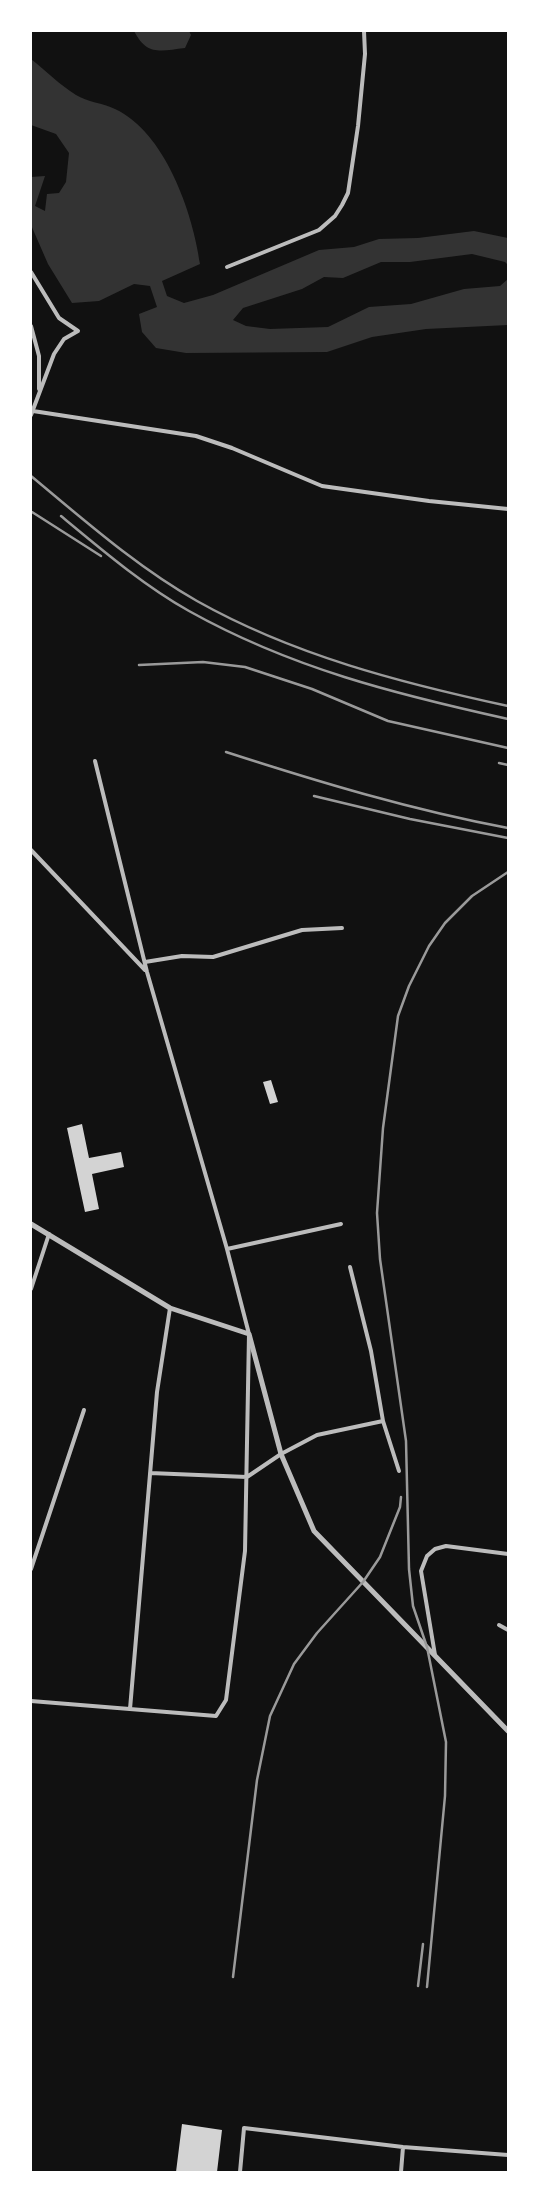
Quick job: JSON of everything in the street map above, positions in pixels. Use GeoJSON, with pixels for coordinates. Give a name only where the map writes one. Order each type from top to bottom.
{"type":"FeatureCollection","features":[{"type":"Feature","properties":{"kind":"street"},"geometry":{"type":"LineString","coordinates":[[227,267],[319,230],[335,216],[342,206],[348,193],[358,126],[365,54],[364,31]]}},
{"type":"Feature","properties":{"kind":"street"},"geometry":{"type":"LineString","coordinates":[[31,272],[59,318],[78,331],[64,339],[54,354],[32,413],[196,436],[232,448],[322,486],[428,501],[508,509]]}},
{"type":"Feature","properties":{"kind":"street"},"geometry":{"type":"LineString","coordinates":[[31,326],[39,356],[38,399]]}},
{"type":"Feature","properties":{"kind":"street"},"geometry":{"type":"LineString","coordinates":[[95,761],[147,972],[227,1249],[281,1454],[314,1531],[508,1731]]}},
{"type":"Feature","properties":{"kind":"street"},"geometry":{"type":"LineString","coordinates":[[31,850],[147,972]]}},
{"type":"Feature","properties":{"kind":"street"},"geometry":{"type":"LineString","coordinates":[[145,962],[182,956],[213,957],[302,930],[342,928]]}},
{"type":"Feature","properties":{"kind":"street"},"geometry":{"type":"LineString","coordinates":[[31,1224],[170,1308],[249,1334]]}},
{"type":"Feature","properties":{"kind":"street"},"geometry":{"type":"LineString","coordinates":[[227,1249],[341,1224]]}},
{"type":"Feature","properties":{"kind":"street"},"geometry":{"type":"LineString","coordinates":[[31,1289],[49,1234]]}},
{"type":"Feature","properties":{"kind":"street"},"geometry":{"type":"LineString","coordinates":[[350,1267],[371,1351],[384,1421],[399,1471]]}},
{"type":"Feature","properties":{"kind":"street"},"geometry":{"type":"LineString","coordinates":[[130,1709],[157,1392],[170,1308]]}},
{"type":"Feature","properties":{"kind":"street"},"geometry":{"type":"LineString","coordinates":[[31,1702],[216,1716],[226,1700],[245,1551],[249,1334]]}},
{"type":"Feature","properties":{"kind":"street"},"geometry":{"type":"LineString","coordinates":[[31,1569],[84,1410]]}},
{"type":"Feature","properties":{"kind":"street"},"geometry":{"type":"LineString","coordinates":[[150,1473],[247,1477],[281,1454],[317,1435],[384,1421]]}},
{"type":"Feature","properties":{"kind":"street"},"geometry":{"type":"LineString","coordinates":[[435,1656],[421,1571],[427,1556],[435,1549],[446,1546],[508,1554]]}},
{"type":"Feature","properties":{"kind":"street"},"geometry":{"type":"LineString","coordinates":[[499,1625],[508,1630]]}},
{"type":"Feature","properties":{"kind":"street"},"geometry":{"type":"LineString","coordinates":[[240,2172],[244,2128],[403,2147],[508,2155]]}},
{"type":"Feature","properties":{"kind":"street"},"geometry":{"type":"LineString","coordinates":[[401,2172],[403,2147]]}},
{"type":"Feature","properties":{"kind":"shaded area"},"geometry":{"type":"Polygon","coordinates":[[[134,31],[189,31],[191,35],[185,48],[161,51],[144,45],[134,31]]]}},
{"type":"Feature","properties":{"kind":"shaded area"},"geometry":{"type":"Polygon","coordinates":[[[31,59],[76,95],[115,109],[133,120],[162,155],[174,176],[183,199],[191,222],[200,264],[162,281],[167,296],[184,303],[213,295],[319,250],[354,247],[379,239],[418,238],[474,231],[508,238],[508,265],[505,262],[472,254],[410,262],[381,262],[343,278],[324,277],[302,289],[243,308],[233,320],[246,326],[270,329],[328,327],[369,307],[411,304],[464,289],[500,286],[508,279],[508,325],[426,329],[372,337],[327,352],[186,353],[156,348],[142,332],[139,314],[157,307],[150,286],[134,284],[99,301],[72,303],[48,264],[31,225],[31,177],[45,176],[35,206],[45,211],[47,194],[59,193],[66,182],[69,153],[56,134],[31,125],[31,59]]]}},
{"type":"Feature","properties":{"kind":"building"},"geometry":{"type":"Polygon","coordinates":[[[271,1080],[278,1102],[270,1104],[263,1082],[271,1080]]]}},
{"type":"Feature","properties":{"kind":"building"},"geometry":{"type":"Polygon","coordinates":[[[82,1124],[89,1158],[121,1152],[124,1167],[92,1174],[99,1209],[85,1212],[67,1128],[82,1124]]]}},
{"type":"Feature","properties":{"kind":"building"},"geometry":{"type":"Polygon","coordinates":[[[182,2124],[222,2130],[217,2172],[176,2172],[182,2124]]]}},
{"type":"Feature","properties":{"kind":"railway"},"geometry":{"type":"LineString","coordinates":[[31,476],[111,542],[153,573],[197,601],[234,620],[271,637],[348,665],[388,677],[508,706]]}},
{"type":"Feature","properties":{"kind":"railway"},"geometry":{"type":"LineString","coordinates":[[32,512],[101,556]]}},
{"type":"Feature","properties":{"kind":"railway"},"geometry":{"type":"LineString","coordinates":[[61,516],[155,590],[227,631],[305,664],[344,677],[425,700],[508,719]]}},
{"type":"Feature","properties":{"kind":"railway"},"geometry":{"type":"LineString","coordinates":[[139,665],[203,662],[245,667],[312,689],[388,721],[508,748]]}},
{"type":"Feature","properties":{"kind":"railway"},"geometry":{"type":"LineString","coordinates":[[226,752],[366,794],[437,813],[508,828]]}},
{"type":"Feature","properties":{"kind":"railway"},"geometry":{"type":"LineString","coordinates":[[499,763],[508,765]]}},
{"type":"Feature","properties":{"kind":"railway"},"geometry":{"type":"LineString","coordinates":[[314,796],[410,819],[508,838]]}},
{"type":"Feature","properties":{"kind":"railway"},"geometry":{"type":"LineString","coordinates":[[427,1987],[445,1796],[446,1742],[427,1647],[413,1606],[409,1569],[406,1441],[380,1259],[377,1213],[383,1128],[398,1016],[409,986],[429,946],[445,923],[472,896],[508,872]]}},
{"type":"Feature","properties":{"kind":"railway"},"geometry":{"type":"LineString","coordinates":[[233,1977],[257,1780],[270,1716],[294,1664],[317,1633],[363,1582],[380,1557],[400,1507],[401,1497]]}},
{"type":"Feature","properties":{"kind":"railway"},"geometry":{"type":"LineString","coordinates":[[418,1986],[423,1944]]}}]}
